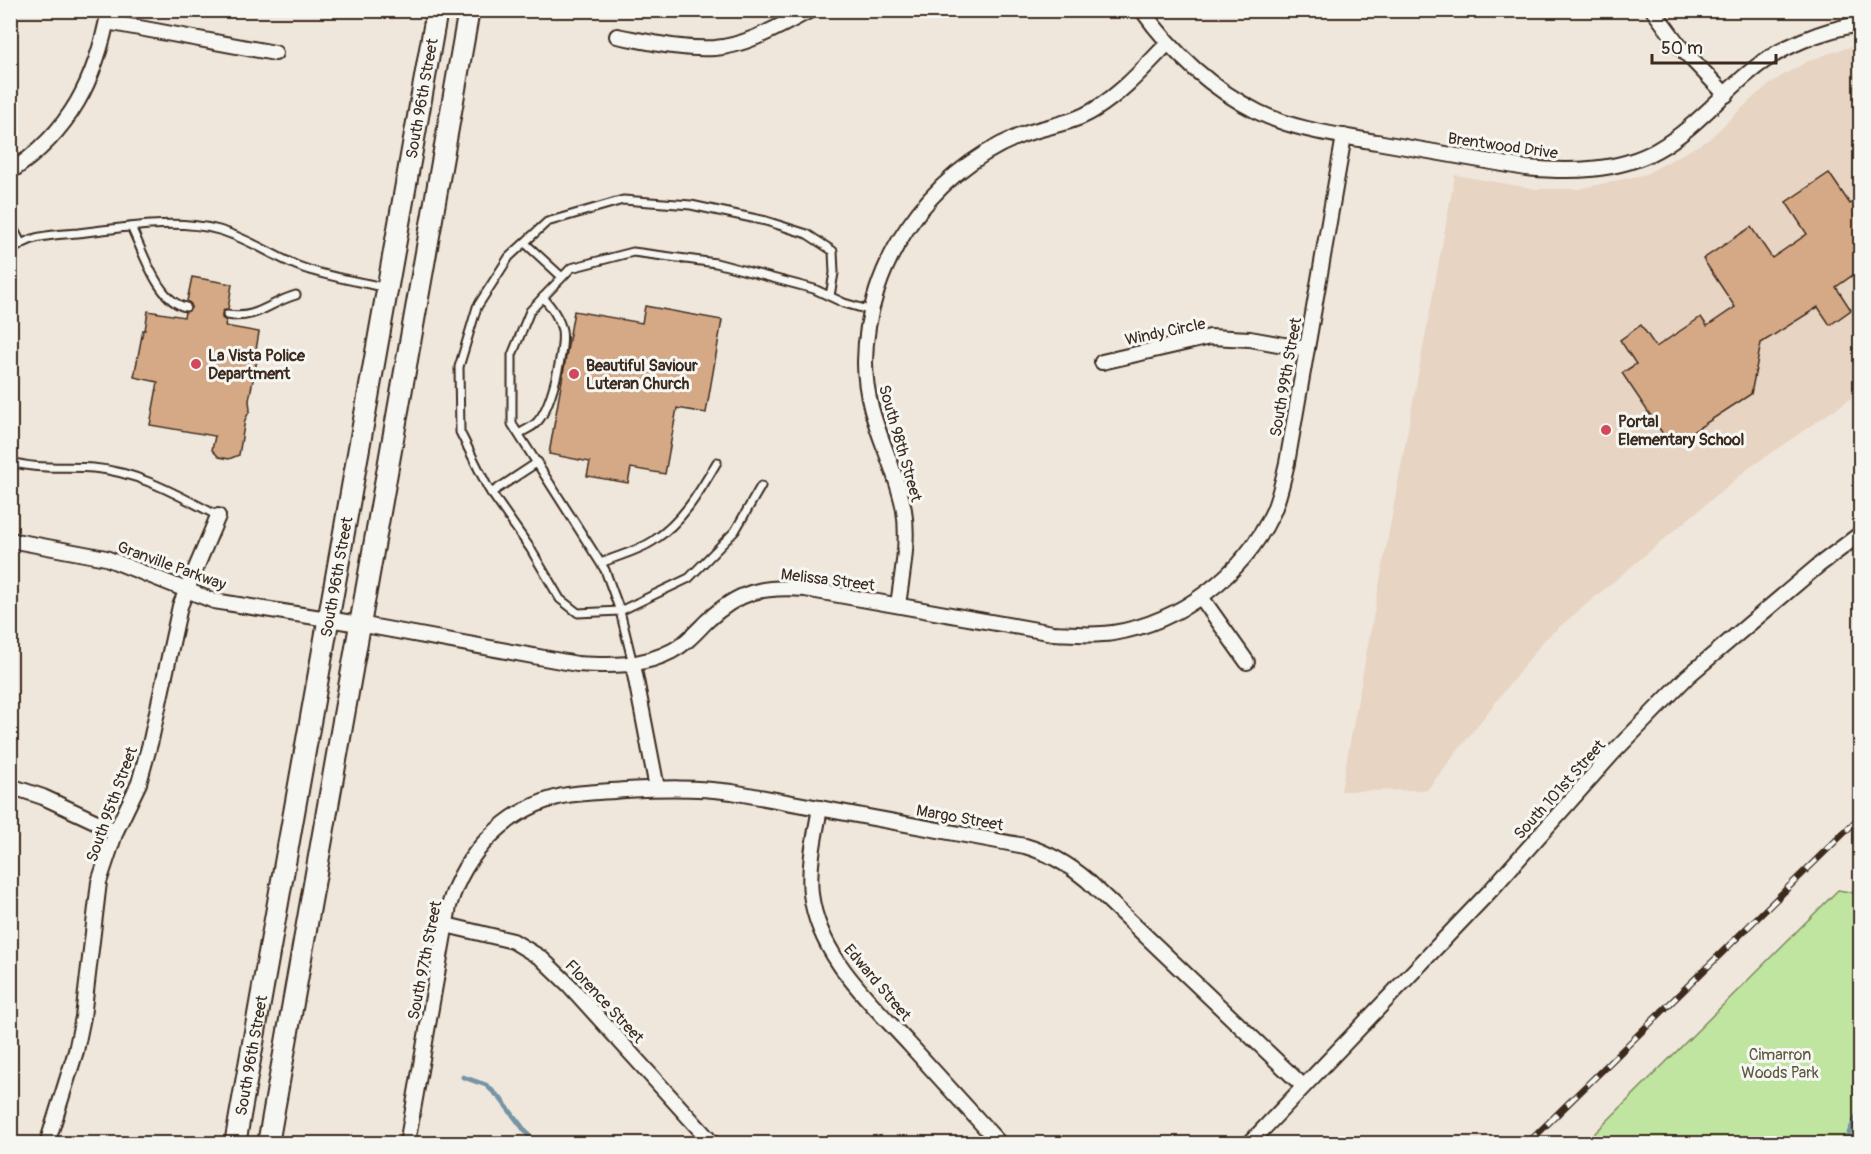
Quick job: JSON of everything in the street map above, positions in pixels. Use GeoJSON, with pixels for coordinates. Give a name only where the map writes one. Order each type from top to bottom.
{"type":"FeatureCollection","features":[{"type":"Feature","properties":{"kind":"main road","name":"South 96th Street"},"geometry":{"type":"LineString","coordinates":[[236,1143],[437,10]]}},
{"type":"Feature","properties":{"kind":"main road","name":"South 96th Street"},"geometry":{"type":"LineString","coordinates":[[268,1143],[469,10]]}},
{"type":"Feature","properties":{"kind":"street"},"geometry":{"type":"LineString","coordinates":[[617,36],[664,45],[716,48],[758,36],[811,10]]}},
{"type":"Feature","properties":{"kind":"street","name":"Brentwood Drive"},"geometry":{"type":"LineString","coordinates":[[1142,10],[1168,44],[1214,85],[1259,112],[1310,129],[1344,136],[1526,168],[1557,171],[1608,167],[1654,152],[1678,137],[1752,70],[1775,55],[1826,32],[1860,24]]}},
{"type":"Feature","properties":{"kind":"street"},"geometry":{"type":"LineString","coordinates":[[1653,10],[1681,48],[1726,95]]}},
{"type":"Feature","properties":{"kind":"street"},"geometry":{"type":"LineString","coordinates":[[10,172],[44,146],[78,104],[95,67],[108,16],[275,52]]}},
{"type":"Feature","properties":{"kind":"street","name":"South 98th Street"},"geometry":{"type":"LineString","coordinates":[[898,605],[906,536],[904,513],[892,466],[876,426],[866,384],[867,339],[872,311],[889,256],[913,220],[941,187],[993,148],[1017,137],[1077,119],[1093,111],[1128,83],[1168,44]]}},
{"type":"Feature","properties":{"kind":"street","name":"South 99th Street"},"geometry":{"type":"LineString","coordinates":[[1201,597],[1231,572],[1247,553],[1272,512],[1287,463],[1344,136]]}},
{"type":"Feature","properties":{"kind":"street","name":"Windy Circle"},"geometry":{"type":"LineString","coordinates":[[1102,362],[1210,337],[1250,339],[1307,349]]}},
{"type":"Feature","properties":{"kind":"street","name":"South 95th Street"},"geometry":{"type":"LineString","coordinates":[[47,1143],[76,1051],[86,994],[99,882],[116,831],[139,783],[152,740],[180,606],[218,516]]}},
{"type":"Feature","properties":{"kind":"street","name":"South 101st Street"},"geometry":{"type":"LineString","coordinates":[[1249,1143],[1491,890],[1612,754],[1688,676],[1819,565],[1860,534]]}},
{"type":"Feature","properties":{"kind":"street","name":"Granville Parkway"},"geometry":{"type":"LineString","coordinates":[[10,540],[106,558],[214,601],[359,624]]}},
{"type":"Feature","properties":{"kind":"street","name":"Melissa Street"},"geometry":{"type":"LineString","coordinates":[[359,624],[577,664],[609,666],[633,664],[674,650],[690,639],[725,606],[761,589],[805,589],[1053,633],[1084,635],[1120,632],[1155,622],[1201,597]]}},
{"type":"Feature","properties":{"kind":"street"},"geometry":{"type":"LineString","coordinates":[[1201,597],[1247,662]]}},
{"type":"Feature","properties":{"kind":"street"},"geometry":{"type":"LineString","coordinates":[[633,664],[657,788]]}},
{"type":"Feature","properties":{"kind":"street"},"geometry":{"type":"LineString","coordinates":[[10,786],[44,797],[116,831]]}},
{"type":"Feature","properties":{"kind":"street","name":"Margo Street"},"geometry":{"type":"LineString","coordinates":[[525,810],[563,796],[657,788],[705,788],[1025,846],[1046,852],[1061,860],[1087,880],[1303,1086]]}},
{"type":"Feature","properties":{"kind":"street","name":"Edward Street"},"geometry":{"type":"LineString","coordinates":[[820,808],[812,857],[811,895],[821,932],[831,952],[858,988],[1000,1143]]}},
{"type":"Feature","properties":{"kind":"street","name":"South 97th Street"},"geometry":{"type":"LineString","coordinates":[[407,1143],[453,892],[472,856],[495,832],[525,810]]}},
{"type":"Feature","properties":{"kind":"street","name":"Florence Street"},"geometry":{"type":"LineString","coordinates":[[446,925],[513,941],[541,958],[569,985],[713,1143]]}},
{"type":"Feature","properties":{"kind":"lane"},"geometry":{"type":"LineString","coordinates":[[761,486],[735,531],[689,578],[620,611],[578,613],[560,599],[530,548],[492,493],[460,432],[459,367],[477,307],[509,257],[547,222],[623,200],[692,205],[777,224],[807,234],[833,251],[834,273],[830,296]]}},
{"type":"Feature","properties":{"kind":"lane"},"geometry":{"type":"LineString","coordinates":[[10,222],[21,243]]}},
{"type":"Feature","properties":{"kind":"lane"},"geometry":{"type":"LineString","coordinates":[[10,253],[21,243],[40,237],[172,224],[219,230],[300,267],[387,288]]}},
{"type":"Feature","properties":{"kind":"lane"},"geometry":{"type":"LineString","coordinates":[[131,227],[161,289],[176,304],[186,307]]}},
{"type":"Feature","properties":{"kind":"lane"},"geometry":{"type":"LineString","coordinates":[[525,243],[562,277]]}},
{"type":"Feature","properties":{"kind":"lane"},"geometry":{"type":"LineString","coordinates":[[633,664],[620,611],[605,570],[512,424],[512,355],[530,311],[571,268],[633,252],[716,263],[814,289],[872,311]]}},
{"type":"Feature","properties":{"kind":"lane"},"geometry":{"type":"LineString","coordinates":[[227,315],[253,315],[296,295]]}},
{"type":"Feature","properties":{"kind":"lane"},"geometry":{"type":"LineString","coordinates":[[519,434],[536,424],[551,400],[560,351],[562,331],[556,315],[543,297]]}},
{"type":"Feature","properties":{"kind":"lane"},"geometry":{"type":"LineString","coordinates":[[10,461],[23,464],[95,468],[125,474],[164,488],[218,516]]}},
{"type":"Feature","properties":{"kind":"lane"},"geometry":{"type":"LineString","coordinates":[[492,493],[538,462]]}},
{"type":"Feature","properties":{"kind":"lane"},"geometry":{"type":"LineString","coordinates":[[601,563],[651,542],[672,525],[693,503],[717,462]]}},
{"type":"Feature","properties":{"kind":"shaded area","name":"Portal Elementary School"},"geometry":{"type":"Polygon","coordinates":[[[1860,45],[1860,392],[1749,468],[1545,639],[1427,790],[1341,791],[1455,175],[1536,189],[1579,189],[1646,174],[1708,140],[1757,94],[1780,77],[1808,61],[1860,45]]]}},
{"type":"Feature","properties":{"kind":"green space","name":"Cimarron Woods Park"},"geometry":{"type":"Polygon","coordinates":[[[1838,890],[1860,894],[1860,1143],[1585,1143],[1838,890]]]}},
{"type":"Feature","properties":{"kind":"building"},"geometry":{"type":"Polygon","coordinates":[[[1829,173],[1850,204],[1860,198],[1860,270],[1836,287],[1851,310],[1830,325],[1818,307],[1761,343],[1751,394],[1671,446],[1622,373],[1636,364],[1620,340],[1641,325],[1656,347],[1701,317],[1707,326],[1735,307],[1703,259],[1751,227],[1772,258],[1807,234],[1786,202],[1829,173]]]}},
{"type":"Feature","properties":{"kind":"building","name":"La Vista Police Department"},"geometry":{"type":"Polygon","coordinates":[[[192,277],[232,284],[228,309],[222,314],[222,318],[226,321],[225,326],[259,332],[256,350],[259,350],[249,400],[250,410],[245,420],[239,455],[229,459],[219,457],[212,450],[215,436],[150,425],[158,382],[134,377],[148,311],[184,317],[185,312],[191,308],[191,304],[187,301],[192,277]]]}},
{"type":"Feature","properties":{"kind":"building"},"geometry":{"type":"Polygon","coordinates":[[[645,306],[722,320],[706,413],[677,408],[665,474],[631,468],[628,483],[587,476],[590,462],[549,454],[574,311],[642,323],[645,306]]]}},
{"type":"Feature","properties":{"kind":"waterway"},"geometry":{"type":"LineString","coordinates":[[463,1077],[486,1085],[500,1098],[535,1144]]}},
{"type":"Feature","properties":{"kind":"waterway"},"geometry":{"type":"LineString","coordinates":[[1844,1144],[1860,1109]]}},
{"type":"Feature","properties":{"kind":"railway"},"geometry":{"type":"LineString","coordinates":[[1527,1144],[1860,817]]}},
{"type":"Feature","properties":{"kind":"place","name":"La Vista Police Department"},"geometry":{"type":"Point","coordinates":[196,364]}},
{"type":"Feature","properties":{"kind":"place","name":"Beautiful Saviour Luteran Church"},"geometry":{"type":"Point","coordinates":[574,374]}},
{"type":"Feature","properties":{"kind":"place","name":"Portal Elementary School"},"geometry":{"type":"Point","coordinates":[1606,430]}}]}
